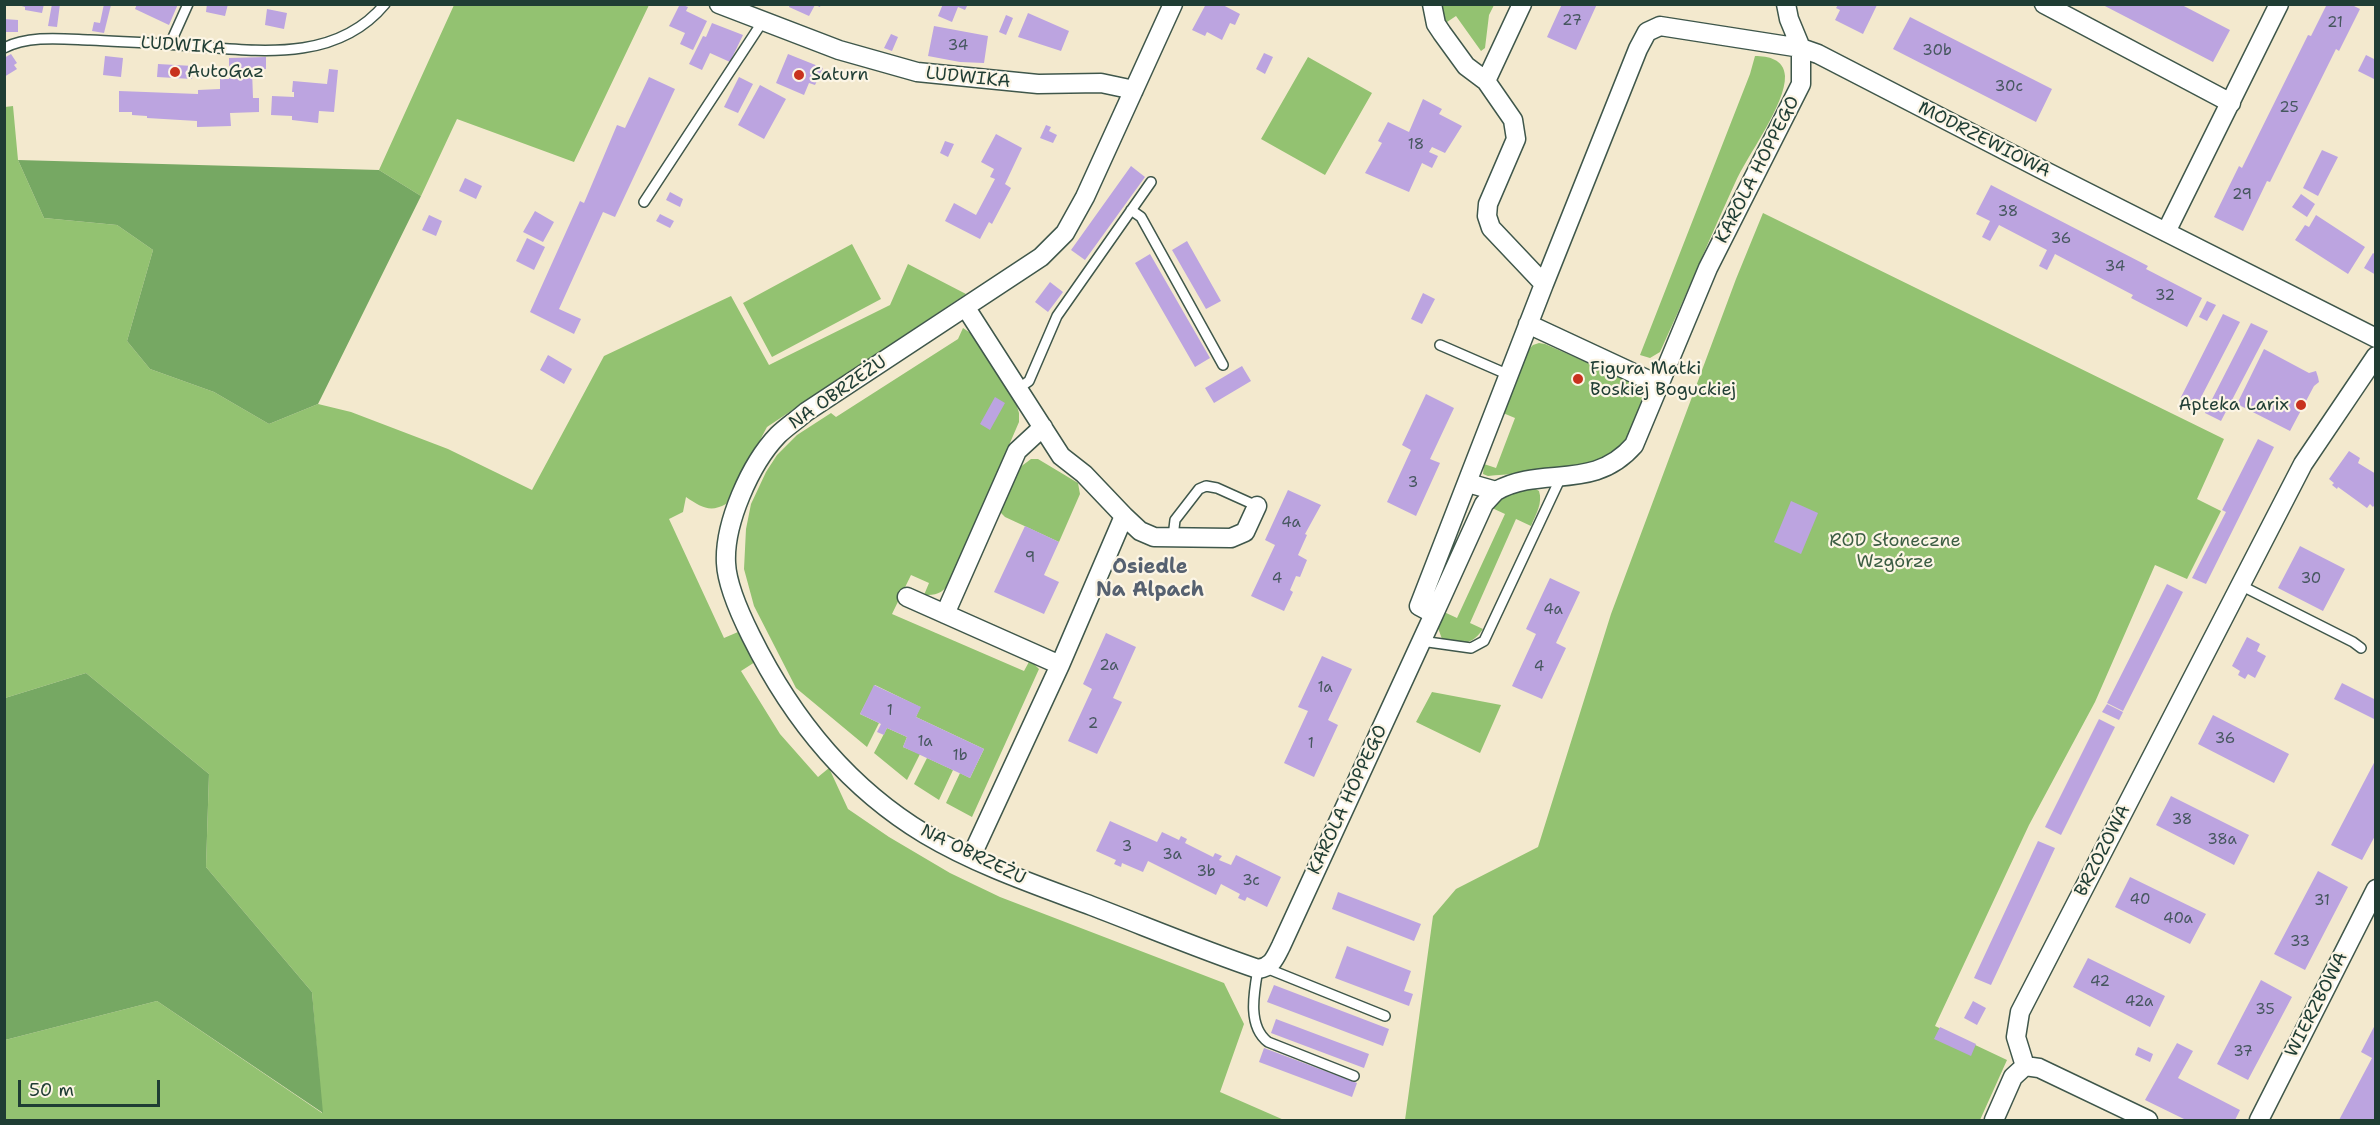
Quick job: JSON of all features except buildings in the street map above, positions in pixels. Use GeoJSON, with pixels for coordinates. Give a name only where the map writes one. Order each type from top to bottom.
{"type":"FeatureCollection","features":[{"type":"Feature","properties":{"kind":"street","name":"LUDWIKA"},"geometry":{"type":"LineString","coordinates":[[719,4],[839,50],[916,72],[1038,84],[1101,83],[1134,90]]}},
{"type":"Feature","properties":{"kind":"street"},"geometry":{"type":"LineString","coordinates":[[1134,90],[1173,4]]}},
{"type":"Feature","properties":{"kind":"street"},"geometry":{"type":"LineString","coordinates":[[1432,4],[1436,24],[1442,33],[1466,66],[1486,81],[1513,120],[1516,140],[1488,204],[1487,216],[1491,228],[1544,284]]}},
{"type":"Feature","properties":{"kind":"street"},"geometry":{"type":"LineString","coordinates":[[1486,81],[1522,4]]}},
{"type":"Feature","properties":{"kind":"street"},"geometry":{"type":"LineString","coordinates":[[1786,4],[1789,19],[1801,48]]}},
{"type":"Feature","properties":{"kind":"street"},"geometry":{"type":"LineString","coordinates":[[2044,4],[2230,103]]}},
{"type":"Feature","properties":{"kind":"street"},"geometry":{"type":"LineString","coordinates":[[2166,232],[2279,4]]}},
{"type":"Feature","properties":{"kind":"street"},"geometry":{"type":"LineString","coordinates":[[1434,614],[1419,606],[1528,324],[1638,49],[1647,32],[1660,26],[1801,48]]}},
{"type":"Feature","properties":{"kind":"street","name":"MODRZEWIOWA"},"geometry":{"type":"LineString","coordinates":[[1801,48],[1818,54],[2376,338]]}},
{"type":"Feature","properties":{"kind":"street","name":"KAROLA HOPPEGO"},"geometry":{"type":"LineString","coordinates":[[1266,965],[1434,614],[1484,504],[1496,490],[1511,482],[1594,472],[1625,456],[1634,445],[1643,429],[1708,268],[1801,84],[1801,48]]}},
{"type":"Feature","properties":{"kind":"street","name":"NA OBRZEŻU"},"geometry":{"type":"LineString","coordinates":[[1134,90],[1085,197],[1065,233],[1041,257],[806,412],[777,436],[757,465],[736,508],[726,547],[726,566],[740,613],[770,673],[797,715],[832,759],[869,795],[926,834],[998,870],[1266,965]]}},
{"type":"Feature","properties":{"kind":"street"},"geometry":{"type":"LineString","coordinates":[[966,308],[1061,456],[1084,474],[1140,531],[1154,537],[1231,538],[1245,532],[1257,506]]}},
{"type":"Feature","properties":{"kind":"street"},"geometry":{"type":"LineString","coordinates":[[1528,324],[1659,386]]}},
{"type":"Feature","properties":{"kind":"street","name":"BRZOZOWA"},"geometry":{"type":"LineString","coordinates":[[2025,1066],[2016,1036],[2020,1012],[2303,464],[2376,356]]}},
{"type":"Feature","properties":{"kind":"street"},"geometry":{"type":"LineString","coordinates":[[945,614],[1017,451],[1042,427]]}},
{"type":"Feature","properties":{"kind":"street"},"geometry":{"type":"LineString","coordinates":[[1468,483],[1496,490]]}},
{"type":"Feature","properties":{"kind":"street"},"geometry":{"type":"LineString","coordinates":[[971,857],[1060,665],[1124,516]]}},
{"type":"Feature","properties":{"kind":"street"},"geometry":{"type":"LineString","coordinates":[[907,597],[1060,665]]}},
{"type":"Feature","properties":{"kind":"street","name":"WIERZBOWA"},"geometry":{"type":"LineString","coordinates":[[2259,1120],[2376,889]]}},
{"type":"Feature","properties":{"kind":"street"},"geometry":{"type":"LineString","coordinates":[[1994,1120],[2013,1077],[2025,1066],[2039,1068],[2148,1120]]}},
{"type":"Feature","properties":{"kind":"lane"},"geometry":{"type":"LineString","coordinates":[[170,44],[188,4]]}},
{"type":"Feature","properties":{"kind":"lane","name":"LUDWIKA"},"geometry":{"type":"LineString","coordinates":[[4,48],[18,41],[77,39],[266,51],[304,48],[332,42],[357,28],[385,4]]}},
{"type":"Feature","properties":{"kind":"lane"},"geometry":{"type":"LineString","coordinates":[[644,202],[763,21]]}},
{"type":"Feature","properties":{"kind":"lane"},"geometry":{"type":"LineString","coordinates":[[1018,388],[1029,381],[1057,316],[1151,182]]}},
{"type":"Feature","properties":{"kind":"lane"},"geometry":{"type":"LineString","coordinates":[[1131,210],[1141,217],[1222,364]]}},
{"type":"Feature","properties":{"kind":"lane"},"geometry":{"type":"LineString","coordinates":[[1440,345],[1509,375]]}},
{"type":"Feature","properties":{"kind":"lane"},"geometry":{"type":"LineString","coordinates":[[1421,641],[1471,648],[1484,641],[1561,477]]}},
{"type":"Feature","properties":{"kind":"lane"},"geometry":{"type":"LineString","coordinates":[[1173,537],[1175,520],[1199,489],[1206,486],[1217,488],[1257,506]]}},
{"type":"Feature","properties":{"kind":"lane"},"geometry":{"type":"LineString","coordinates":[[2240,585],[2361,648]]}},
{"type":"Feature","properties":{"kind":"lane"},"geometry":{"type":"LineString","coordinates":[[1354,1076],[1268,1042],[1260,1036],[1254,1016],[1253,1000],[1266,965],[1384,1016]]}},
{"type":"Feature","properties":{"kind":"green space"},"geometry":{"type":"Polygon","coordinates":[[[454,5],[649,5],[574,162],[457,119],[421,196],[379,170],[454,5]]]}},
{"type":"Feature","properties":{"kind":"green space"},"geometry":{"type":"Polygon","coordinates":[[[1438,5],[1494,5],[1489,15],[1485,48],[1481,51],[1456,16],[1444,24],[1438,5]]]}},
{"type":"Feature","properties":{"kind":"green space"},"geometry":{"type":"Polygon","coordinates":[[[1755,56],[1770,58],[1782,66],[1785,76],[1784,88],[1779,101],[1735,183],[1660,352],[1650,358],[1640,355],[1750,74],[1755,56]]]}},
{"type":"Feature","properties":{"kind":"green space"},"geometry":{"type":"Polygon","coordinates":[[[1308,57],[1372,93],[1325,175],[1261,139],[1308,57]]]}},
{"type":"Feature","properties":{"kind":"green space"},"geometry":{"type":"Polygon","coordinates":[[[13,106],[18,160],[44,218],[117,225],[153,250],[127,341],[150,369],[214,392],[269,424],[318,404],[351,412],[448,449],[532,490],[604,356],[731,296],[769,365],[890,305],[908,264],[966,294],[767,427],[726,504],[706,508],[686,497],[683,512],[669,519],[724,638],[738,632],[755,662],[741,671],[780,734],[818,777],[829,768],[848,809],[889,837],[950,873],[1000,897],[1224,983],[1244,1024],[1220,1092],[1284,1120],[5,1120],[5,1040],[157,1001],[322,1113],[312,992],[206,867],[209,774],[86,673],[5,698],[5,107],[13,106]]]}},
{"type":"Feature","properties":{"kind":"green space"},"geometry":{"type":"Polygon","coordinates":[[[18,160],[379,170],[421,196],[318,404],[269,424],[214,392],[150,369],[127,341],[153,250],[117,225],[44,218],[18,160]]]}},
{"type":"Feature","properties":{"kind":"green space","name":"ROD Słoneczne Wzgórze"},"geometry":{"type":"Polygon","coordinates":[[[1763,213],[2224,439],[2197,499],[2221,511],[2187,579],[2155,565],[2095,702],[2029,825],[1935,1026],[2007,1060],[1980,1120],[1405,1120],[1433,916],[1456,889],[1538,847],[1611,614],[1736,279],[1763,213]]]}},
{"type":"Feature","properties":{"kind":"green space"},"geometry":{"type":"Polygon","coordinates":[[[852,244],[881,299],[772,357],[743,303],[852,244]]]}},
{"type":"Feature","properties":{"kind":"green space"},"geometry":{"type":"Polygon","coordinates":[[[963,328],[972,334],[1016,403],[1019,422],[949,584],[938,593],[924,595],[929,583],[911,575],[892,614],[1024,671],[1030,660],[1039,669],[972,817],[946,803],[960,773],[970,778],[984,749],[916,717],[920,707],[875,685],[860,714],[879,723],[867,747],[796,688],[754,606],[744,569],[746,529],[751,504],[777,455],[797,435],[831,413],[836,417],[958,339],[963,328]]]}},
{"type":"Feature","properties":{"kind":"green space"},"geometry":{"type":"Polygon","coordinates":[[[1539,343],[1634,383],[1640,390],[1642,398],[1632,429],[1619,448],[1592,462],[1557,470],[1488,476],[1483,474],[1484,464],[1496,468],[1515,418],[1503,413],[1528,350],[1539,343]]]}},
{"type":"Feature","properties":{"kind":"green space"},"geometry":{"type":"Polygon","coordinates":[[[1031,459],[1038,459],[1078,483],[1080,494],[1059,542],[1001,513],[1000,508],[1019,468],[1031,459]]]}},
{"type":"Feature","properties":{"kind":"green space"},"geometry":{"type":"Polygon","coordinates":[[[1532,487],[1539,491],[1540,500],[1531,526],[1516,519],[1470,623],[1483,629],[1470,641],[1442,639],[1438,628],[1444,612],[1457,618],[1505,514],[1492,508],[1505,496],[1532,487]]]}},
{"type":"Feature","properties":{"kind":"green space"},"geometry":{"type":"Polygon","coordinates":[[[86,673],[209,774],[206,867],[312,992],[323,1113],[157,1001],[5,1040],[5,698],[86,673]]]}},
{"type":"Feature","properties":{"kind":"green space"},"geometry":{"type":"Polygon","coordinates":[[[1432,692],[1501,705],[1480,753],[1416,722],[1432,692]]]}},
{"type":"Feature","properties":{"kind":"green space"},"geometry":{"type":"Polygon","coordinates":[[[887,728],[907,737],[903,747],[920,754],[907,780],[874,753],[887,728]]]}},
{"type":"Feature","properties":{"kind":"green space"},"geometry":{"type":"Polygon","coordinates":[[[927,758],[953,770],[939,800],[914,784],[927,758]]]}},
{"type":"Feature","properties":{"kind":"place","name":"AutoGaz"},"geometry":{"type":"Point","coordinates":[175,72]}},
{"type":"Feature","properties":{"kind":"place","name":"Saturn"},"geometry":{"type":"Point","coordinates":[799,75]}},
{"type":"Feature","properties":{"kind":"place","name":"Figura Matki Boskiej Boguckiej"},"geometry":{"type":"Point","coordinates":[1578,379]}},
{"type":"Feature","properties":{"kind":"place","name":"Apteka Larix"},"geometry":{"type":"Point","coordinates":[2301,405]}},
{"type":"Feature","properties":{"kind":"district","name":"Osiedle Na Alpach"},"geometry":{"type":"Point","coordinates":[1150,580]}}]}
